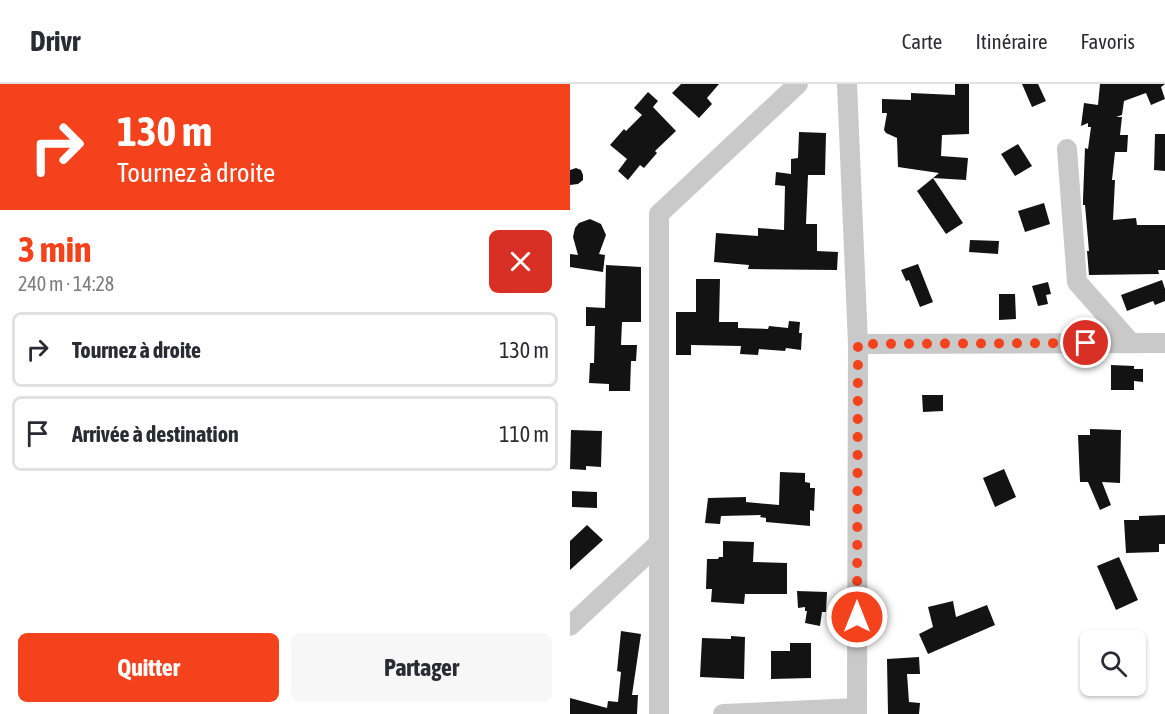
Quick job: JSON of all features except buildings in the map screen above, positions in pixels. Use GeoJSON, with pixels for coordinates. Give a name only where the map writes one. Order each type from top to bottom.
{"type":"FeatureCollection","features":[{"type":"Feature","properties":{"kind":"street"},"geometry":{"type":"LineString","coordinates":[[659,714],[659,214],[798,84]]}},
{"type":"Feature","properties":{"kind":"street"},"geometry":{"type":"LineString","coordinates":[[723,714],[857,711],[858,344],[846,84]]}},
{"type":"Feature","properties":{"kind":"street"},"geometry":{"type":"LineString","coordinates":[[1067,149],[1077,282],[1131,343]]}},
{"type":"Feature","properties":{"kind":"street"},"geometry":{"type":"LineString","coordinates":[[858,344],[1165,343]]}},
{"type":"Feature","properties":{"kind":"street"},"geometry":{"type":"LineString","coordinates":[[570,626],[658,544]]}},
{"type":"Feature","properties":{"kind":"route"},"geometry":{"type":"LineString","coordinates":[[857,617],[858,344],[1086,343]]}}]}
